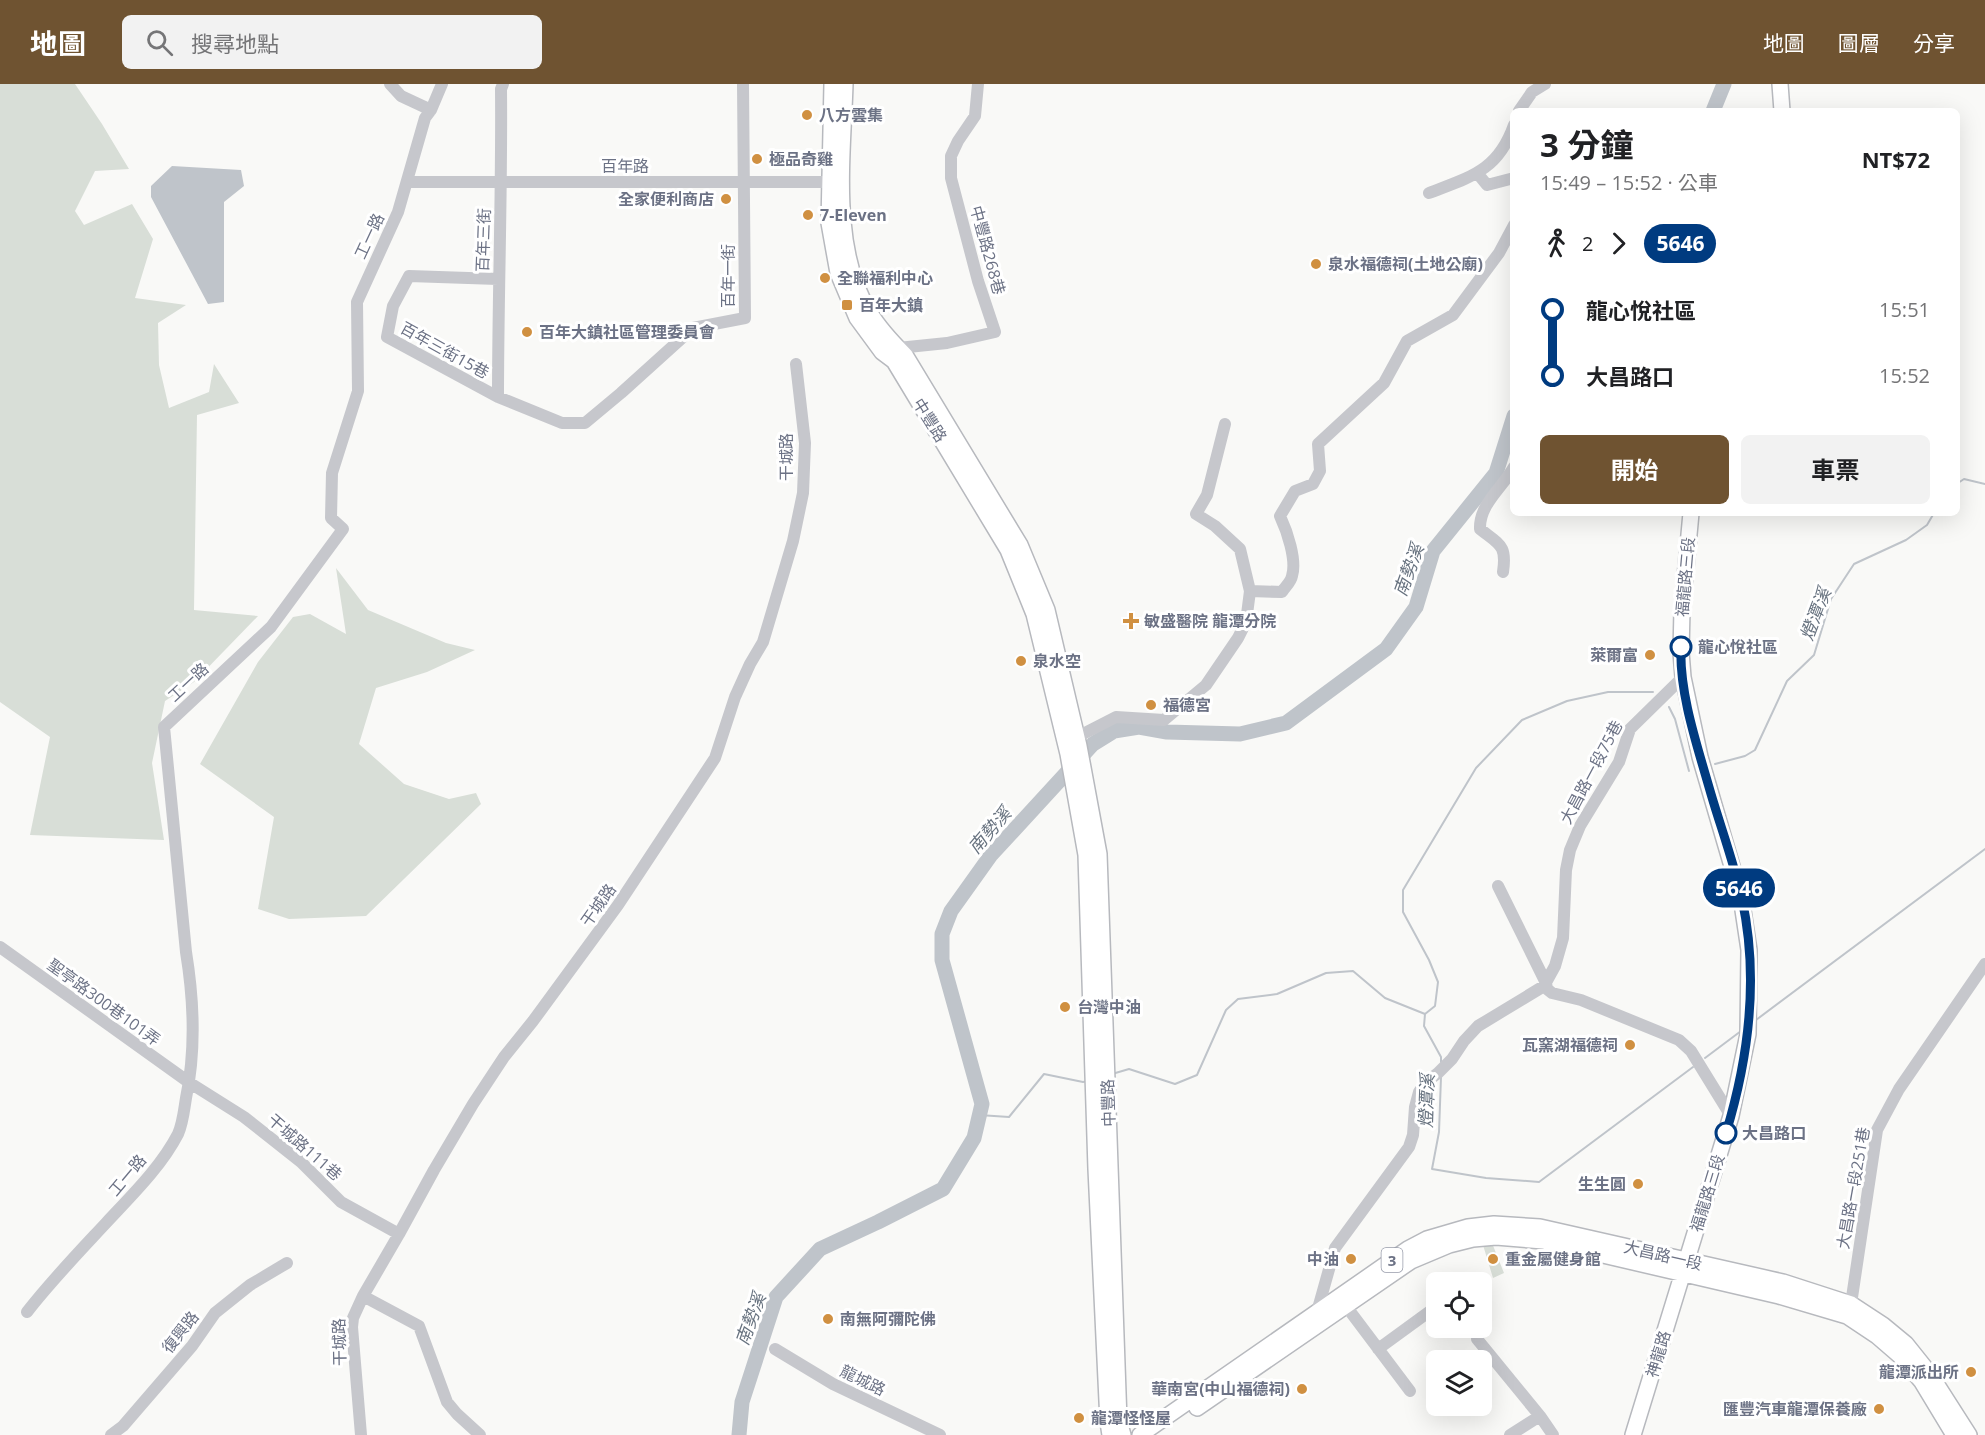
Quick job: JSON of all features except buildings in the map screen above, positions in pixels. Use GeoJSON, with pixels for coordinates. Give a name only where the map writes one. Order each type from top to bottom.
{"type":"FeatureCollection","features":[{"type":"Feature","properties":{"kind":"main road","name":"中豐路"},"geometry":{"type":"LineString","coordinates":[[832,84],[836,182],[850,270],[869,312],[917,375],[1020,545],[1047,610],[1079,777],[1099,854],[1096,1181],[1110,1435]]}},
{"type":"Feature","properties":{"kind":"main road","name":"中豐路"},"geometry":{"type":"LineString","coordinates":[[845,84],[836,182],[829,224],[838,273],[858,318],[882,352],[894,361],[1008,550],[1034,614],[1072,744]]}},
{"type":"Feature","properties":{"kind":"main road"},"geometry":{"type":"LineString","coordinates":[[1780,84],[1782,108]]}},
{"type":"Feature","properties":{"kind":"main road","name":"福龍路三段"},"geometry":{"type":"LineString","coordinates":[[1685,1266],[1731,1116],[1748,1034],[1749,950],[1741,897],[1700,757],[1683,677],[1680,652],[1682,610],[1691,516]]}},
{"type":"Feature","properties":{"kind":"main road","name":"中豐路"},"geometry":{"type":"LineString","coordinates":[[1097,1008],[1119,1421],[1124,1435]]}},
{"type":"Feature","properties":{"kind":"main road","name":"大昌路一段"},"geometry":{"type":"LineString","coordinates":[[1140,1435],[1408,1249],[1427,1239],[1468,1227],[1494,1224],[1540,1227],[1685,1266],[1847,1316],[1899,1355],[1922,1382],[1954,1435]]}},
{"type":"Feature","properties":{"kind":"main road","name":"大昌路一段"},"geometry":{"type":"LineString","coordinates":[[1158,1435],[1411,1261],[1449,1245],[1473,1239],[1496,1237],[1543,1240],[1783,1282],[1851,1304],[1883,1325],[1906,1344],[1930,1374],[1969,1435]]}},
{"type":"Feature","properties":{"kind":"main road","name":"神龍路"},"geometry":{"type":"LineString","coordinates":[[1634,1435],[1685,1266]]}},
{"type":"Feature","properties":{"kind":"street"},"geometry":{"type":"LineString","coordinates":[[390,84],[401,96],[431,110]]}},
{"type":"Feature","properties":{"kind":"street","name":"工一路"},"geometry":{"type":"LineString","coordinates":[[27,1312],[133,1194],[178,1133],[190,1083],[193,1047],[191,987],[164,727],[271,627],[343,529],[331,518],[332,473],[358,391],[357,302],[398,212],[425,118],[442,84]]}},
{"type":"Feature","properties":{"kind":"street","name":"百年三街"},"geometry":{"type":"LineString","coordinates":[[498,397],[498,279],[502,182],[501,89],[503,84]]}},
{"type":"Feature","properties":{"kind":"street","name":"百年一街"},"geometry":{"type":"LineString","coordinates":[[498,397],[561,423],[585,423],[693,328],[745,318],[743,84]]}},
{"type":"Feature","properties":{"kind":"street","name":"中豐路268巷"},"geometry":{"type":"LineString","coordinates":[[898,348],[947,343],[995,332],[978,281],[951,178],[951,156],[975,116],[978,84]]}},
{"type":"Feature","properties":{"kind":"street"},"geometry":{"type":"LineString","coordinates":[[1521,108],[1532,92],[1545,84]]}},
{"type":"Feature","properties":{"kind":"street"},"geometry":{"type":"LineString","coordinates":[[1429,193],[1478,174],[1501,152],[1510,135]]}},
{"type":"Feature","properties":{"kind":"street"},"geometry":{"type":"LineString","coordinates":[[1478,174],[1487,185],[1510,179]]}},
{"type":"Feature","properties":{"kind":"street","name":"百年路"},"geometry":{"type":"LineString","coordinates":[[408,182],[836,182]]}},
{"type":"Feature","properties":{"kind":"street"},"geometry":{"type":"LineString","coordinates":[[1250,591],[1281,592],[1292,578],[1294,564],[1286,529],[1280,516],[1295,491],[1313,484],[1320,471],[1318,444],[1384,383],[1407,341],[1453,315],[1499,253],[1510,232]]}},
{"type":"Feature","properties":{"kind":"street","name":"百年三街15巷"},"geometry":{"type":"LineString","coordinates":[[498,279],[409,276],[393,306],[387,337],[498,397]]}},
{"type":"Feature","properties":{"kind":"street","name":"干城路"},"geometry":{"type":"LineString","coordinates":[[362,1435],[352,1318],[363,1296],[434,1170],[504,1057],[618,905],[715,758],[735,697],[763,642],[793,541],[803,493],[804,443],[796,364]]}},
{"type":"Feature","properties":{"kind":"street"},"geometry":{"type":"LineString","coordinates":[[1072,744],[1116,717],[1164,720],[1206,686],[1246,622],[1250,591],[1240,549],[1215,526],[1196,514],[1207,495],[1225,424]]}},
{"type":"Feature","properties":{"kind":"street"},"geometry":{"type":"LineString","coordinates":[[1503,572],[1506,555],[1501,545],[1480,528],[1480,521],[1491,497],[1510,474]]}},
{"type":"Feature","properties":{"kind":"street","name":"大昌路一段75巷"},"geometry":{"type":"LineString","coordinates":[[1546,983],[1555,966],[1563,938],[1566,870],[1570,850],[1580,826],[1619,762],[1630,729],[1683,677]]}},
{"type":"Feature","properties":{"kind":"street"},"geometry":{"type":"LineString","coordinates":[[1498,886],[1547,989],[1552,993],[1581,1000],[1679,1040],[1691,1051],[1731,1116]]}},
{"type":"Feature","properties":{"kind":"street","name":"聖亭路300巷101弄"},"geometry":{"type":"LineString","coordinates":[[0,947],[190,1083]]}},
{"type":"Feature","properties":{"kind":"street","name":"大昌路一段251巷"},"geometry":{"type":"LineString","coordinates":[[1851,1304],[1877,1130],[1899,1089],[1985,964]]}},
{"type":"Feature","properties":{"kind":"street"},"geometry":{"type":"LineString","coordinates":[[1317,1312],[1335,1248],[1409,1147],[1413,1135],[1415,1107],[1419,1092],[1425,1083],[1442,1070],[1478,1026],[1546,983]]}},
{"type":"Feature","properties":{"kind":"street","name":"干城路111巷"},"geometry":{"type":"LineString","coordinates":[[190,1083],[244,1117],[301,1162],[341,1202],[399,1234]]}},
{"type":"Feature","properties":{"kind":"street","name":"復興路"},"geometry":{"type":"LineString","coordinates":[[111,1435],[123,1426],[192,1346],[215,1312],[250,1285],[287,1263]]}},
{"type":"Feature","properties":{"kind":"street"},"geometry":{"type":"LineString","coordinates":[[363,1296],[419,1326],[447,1402],[480,1435]]}},
{"type":"Feature","properties":{"kind":"street"},"geometry":{"type":"LineString","coordinates":[[1346,1306],[1410,1391]]}},
{"type":"Feature","properties":{"kind":"street"},"geometry":{"type":"LineString","coordinates":[[1378,1348],[1426,1314]]}},
{"type":"Feature","properties":{"kind":"street"},"geometry":{"type":"LineString","coordinates":[[1478,1339],[1540,1416],[1552,1435]]}},
{"type":"Feature","properties":{"kind":"street","name":"龍城路"},"geometry":{"type":"LineString","coordinates":[[775,1349],[833,1384],[940,1435]]}},
{"type":"Feature","properties":{"kind":"street"},"geometry":{"type":"LineString","coordinates":[[1510,1435],[1540,1416]]}},
{"type":"Feature","properties":{"kind":"shaded area"},"geometry":{"type":"Polygon","coordinates":[[[0,84],[75,84],[129,169],[95,171],[75,211],[84,225],[132,204],[153,239],[135,298],[186,305],[158,323],[159,365],[169,408],[209,392],[214,364],[239,403],[197,415],[194,610],[258,616],[194,682],[165,701],[152,763],[164,840],[30,835],[50,737],[0,702],[0,84]]]}},
{"type":"Feature","properties":{"kind":"shaded area"},"geometry":{"type":"Polygon","coordinates":[[[172,166],[241,170],[244,186],[224,202],[224,302],[208,304],[151,197],[151,186],[172,166]]]}},
{"type":"Feature","properties":{"kind":"shaded area"},"geometry":{"type":"Polygon","coordinates":[[[336,568],[368,610],[446,643],[475,650],[427,672],[376,688],[359,744],[404,784],[449,799],[476,793],[481,804],[366,916],[289,919],[258,909],[274,817],[200,764],[258,662],[293,617],[310,614],[346,634],[336,568]]]}},
{"type":"Feature","properties":{"kind":"shaded area","name":"重金屬健身館"},"geometry":{"type":"Polygon","coordinates":[[[1492,1243],[1504,1273],[1493,1278],[1483,1245],[1492,1243]]]}},
{"type":"Feature","properties":{"kind":"waterway","name":"南勢溪"},"geometry":{"type":"LineString","coordinates":[[1714,108],[1724,84]]}},
{"type":"Feature","properties":{"kind":"waterway","name":"南勢溪"},"geometry":{"type":"LineString","coordinates":[[739,1435],[742,1402],[776,1297],[820,1249],[943,1189],[974,1138],[982,1104],[942,960],[942,934],[951,911],[991,855],[1093,744],[1114,731],[1139,727],[1167,732],[1240,734],[1286,723],[1386,649],[1416,607],[1433,551],[1496,473],[1510,429]]}},
{"type":"Feature","properties":{"kind":"waterway","name":"燈潭溪"},"geometry":{"type":"LineString","coordinates":[[1960,482],[1964,479],[1985,484]]}},
{"type":"Feature","properties":{"kind":"waterway","name":"燈潭溪"},"geometry":{"type":"LineString","coordinates":[[1715,764],[1745,756],[1755,750],[1787,681],[1814,655],[1831,599],[1854,564],[1906,540],[1927,525],[1932,516]]}},
{"type":"Feature","properties":{"kind":"waterway"},"geometry":{"type":"LineString","coordinates":[[1425,1014],[1435,1006],[1438,982],[1403,912],[1403,890],[1476,768],[1522,720],[1567,701],[1608,692],[1653,692]]}},
{"type":"Feature","properties":{"kind":"waterway","name":"燈潭溪"},"geometry":{"type":"LineString","coordinates":[[1669,707],[1675,719],[1689,771]]}},
{"type":"Feature","properties":{"kind":"waterway","name":"燈潭溪"},"geometry":{"type":"LineString","coordinates":[[1756,1020],[1985,849]]}},
{"type":"Feature","properties":{"kind":"waterway","name":"燈潭溪"},"geometry":{"type":"LineString","coordinates":[[1112,1074],[1129,1069],[1175,1084],[1197,1075],[1226,1010],[1238,999],[1277,994],[1326,973],[1353,971],[1385,998],[1425,1014],[1424,1026],[1441,1057],[1441,1062]]}},
{"type":"Feature","properties":{"kind":"waterway","name":"燈潭溪"},"geometry":{"type":"LineString","coordinates":[[1705,1058],[1741,1031]]}},
{"type":"Feature","properties":{"kind":"waterway","name":"燈潭溪"},"geometry":{"type":"LineString","coordinates":[[1441,1077],[1439,1132],[1432,1169],[1486,1178],[1539,1182],[1693,1067]]}},
{"type":"Feature","properties":{"kind":"waterway","name":"燈潭溪"},"geometry":{"type":"LineString","coordinates":[[979,1115],[1009,1117],[1044,1074],[1088,1081]]}},
{"type":"Feature","properties":{"kind":"bus line","name":"5646"},"geometry":{"type":"LineString","coordinates":[[1681,647],[1689,712],[1747,926],[1750,977],[1748,1034],[1726,1133]]}},
{"type":"Feature","properties":{"kind":"place","name":"八方雲集"},"geometry":{"type":"Point","coordinates":[807,115]}},
{"type":"Feature","properties":{"kind":"place","name":"極品奇雞"},"geometry":{"type":"Point","coordinates":[757,159]}},
{"type":"Feature","properties":{"kind":"place","name":"全家便利商店"},"geometry":{"type":"Point","coordinates":[726,199]}},
{"type":"Feature","properties":{"kind":"place","name":"7-Eleven"},"geometry":{"type":"Point","coordinates":[808,215]}},
{"type":"Feature","properties":{"kind":"place","name":"泉水福德祠(土地公廟)"},"geometry":{"type":"Point","coordinates":[1316,264]}},
{"type":"Feature","properties":{"kind":"place","name":"全聯福利中心"},"geometry":{"type":"Point","coordinates":[825,278]}},
{"type":"Feature","properties":{"kind":"place","name":"百年大鎮"},"geometry":{"type":"Point","coordinates":[847,305]}},
{"type":"Feature","properties":{"kind":"place","name":"百年大鎮社區管理委員會"},"geometry":{"type":"Point","coordinates":[527,332]}},
{"type":"Feature","properties":{"kind":"place","name":"敏盛醫院 龍潭分院"},"geometry":{"type":"Point","coordinates":[1131,621]}},
{"type":"Feature","properties":{"kind":"place","name":"龍心悅社區"},"geometry":{"type":"Point","coordinates":[1681,647]}},
{"type":"Feature","properties":{"kind":"place","name":"萊爾富"},"geometry":{"type":"Point","coordinates":[1650,655]}},
{"type":"Feature","properties":{"kind":"place","name":"泉水空"},"geometry":{"type":"Point","coordinates":[1021,661]}},
{"type":"Feature","properties":{"kind":"place","name":"福德宮"},"geometry":{"type":"Point","coordinates":[1151,705]}},
{"type":"Feature","properties":{"kind":"place","name":"台灣中油"},"geometry":{"type":"Point","coordinates":[1065,1007]}},
{"type":"Feature","properties":{"kind":"place","name":"瓦窯湖福德祠"},"geometry":{"type":"Point","coordinates":[1630,1045]}},
{"type":"Feature","properties":{"kind":"place","name":"大昌路口"},"geometry":{"type":"Point","coordinates":[1726,1133]}},
{"type":"Feature","properties":{"kind":"place","name":"生生圓"},"geometry":{"type":"Point","coordinates":[1638,1184]}},
{"type":"Feature","properties":{"kind":"place","name":"中油"},"geometry":{"type":"Point","coordinates":[1351,1259]}},
{"type":"Feature","properties":{"kind":"place","name":"重金屬健身館"},"geometry":{"type":"Point","coordinates":[1493,1259]}},
{"type":"Feature","properties":{"kind":"place","name":"南無阿彌陀佛"},"geometry":{"type":"Point","coordinates":[828,1319]}},
{"type":"Feature","properties":{"kind":"place","name":"龍潭派出所"},"geometry":{"type":"Point","coordinates":[1971,1372]}},
{"type":"Feature","properties":{"kind":"place","name":"華南宮(中山福德祠)"},"geometry":{"type":"Point","coordinates":[1302,1389]}},
{"type":"Feature","properties":{"kind":"place","name":"匯豐汽車龍潭保養廠"},"geometry":{"type":"Point","coordinates":[1879,1409]}},
{"type":"Feature","properties":{"kind":"place","name":"龍潭怪怪屋"},"geometry":{"type":"Point","coordinates":[1079,1418]}}]}
